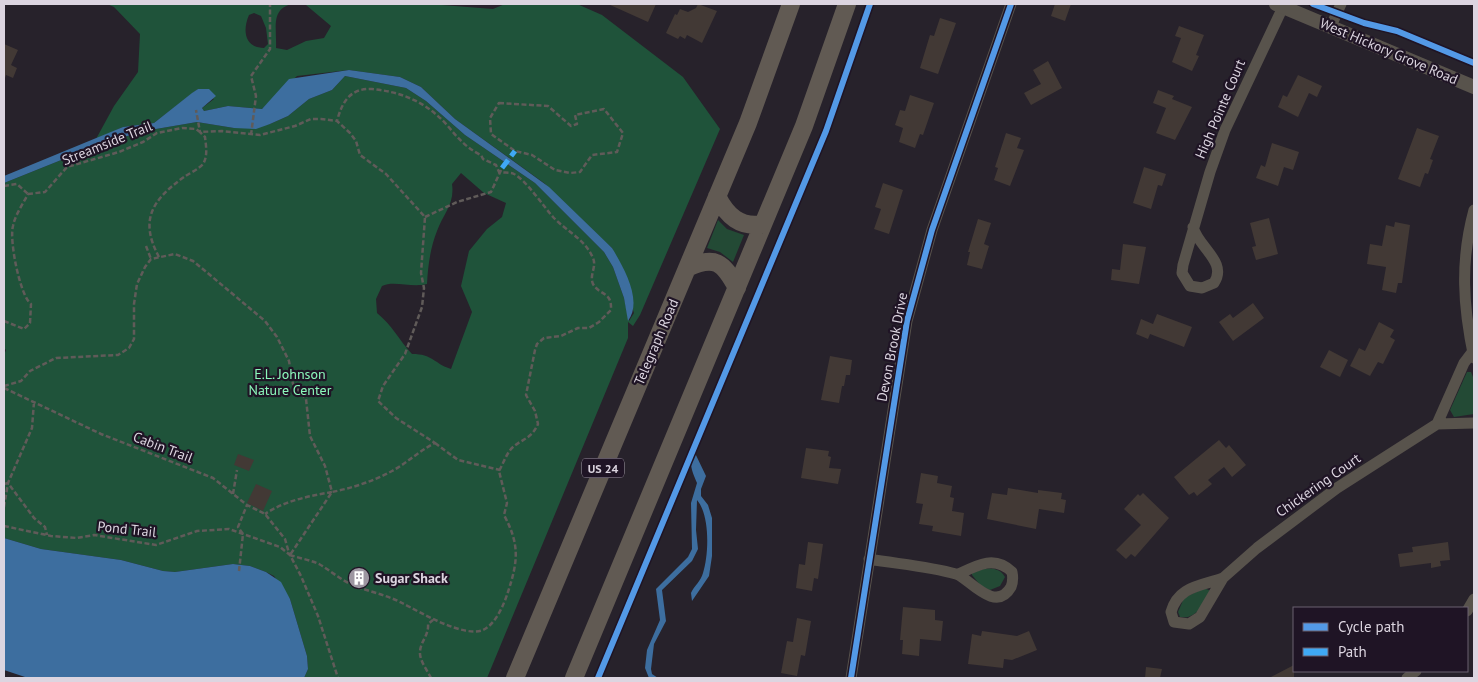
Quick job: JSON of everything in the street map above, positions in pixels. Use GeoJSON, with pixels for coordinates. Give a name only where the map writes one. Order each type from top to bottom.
{"type":"FeatureCollection","features":[{"type":"Feature","properties":{"kind":"highway","name":"Telegraph Road"},"geometry":{"type":"LineString","coordinates":[[515,678],[756,103],[791,4]]}},
{"type":"Feature","properties":{"kind":"highway"},"geometry":{"type":"LineString","coordinates":[[574,678],[764,224],[814,100],[847,4]]}},
{"type":"Feature","properties":{"kind":"highway"},"geometry":{"type":"LineString","coordinates":[[717,196],[727,214],[735,220],[754,225],[764,224]]}},
{"type":"Feature","properties":{"kind":"highway"},"geometry":{"type":"LineString","coordinates":[[687,268],[703,260],[718,263],[729,273],[737,288]]}},
{"type":"Feature","properties":{"kind":"street","name":"Devon Brook Drive"},"geometry":{"type":"LineString","coordinates":[[851,678],[902,350],[912,302],[932,230],[1011,4]]}},
{"type":"Feature","properties":{"kind":"street"},"geometry":{"type":"LineString","coordinates":[[1331,26],[1341,4]]}},
{"type":"Feature","properties":{"kind":"street","name":"West Hickory Grove Road"},"geometry":{"type":"LineString","coordinates":[[1280,5],[1474,87]]}},
{"type":"Feature","properties":{"kind":"street","name":"High Pointe Court"},"geometry":{"type":"LineString","coordinates":[[1193,227],[1196,235],[1218,265],[1219,272],[1214,283],[1202,288],[1190,286],[1182,273],[1193,227],[1225,130],[1280,5]]}},
{"type":"Feature","properties":{"kind":"street"},"geometry":{"type":"LineString","coordinates":[[1474,210],[1466,248],[1464,277],[1466,320],[1474,355],[1464,363],[1437,424],[1474,423]]}},
{"type":"Feature","properties":{"kind":"street","name":"Chickering Court"},"geometry":{"type":"LineString","coordinates":[[1223,578],[1194,586],[1180,594],[1171,612],[1174,622],[1189,624],[1200,617],[1223,578],[1298,516],[1437,424]]}},
{"type":"Feature","properties":{"kind":"street"},"geometry":{"type":"LineString","coordinates":[[869,559],[959,574]]}},
{"type":"Feature","properties":{"kind":"path"},"geometry":{"type":"LineString","coordinates":[[251,135],[256,102],[255,89],[251,78],[270,49],[270,4]]}},
{"type":"Feature","properties":{"kind":"path"},"geometry":{"type":"LineString","coordinates":[[366,89],[391,91],[407,95],[429,108],[472,151],[496,165],[499,172],[515,174],[542,201],[554,218],[576,235],[593,258],[595,268],[591,278],[593,283],[612,302],[611,310],[599,322],[589,328],[578,328],[562,336],[544,338],[537,344],[532,359],[526,395],[535,411],[538,424],[530,437],[518,442],[509,451],[500,470],[458,460],[391,415],[378,401],[382,386],[405,354],[422,307],[424,288],[421,273],[425,216],[386,174],[360,155],[356,141],[337,121],[340,108],[346,97],[354,92],[366,89]]}},
{"type":"Feature","properties":{"kind":"path"},"geometry":{"type":"LineString","coordinates":[[499,103],[548,106],[571,126],[577,124],[575,115],[604,109],[623,133],[617,152],[592,155],[580,172],[570,173],[555,170],[532,155],[514,151],[492,134],[490,118],[499,103]]}},
{"type":"Feature","properties":{"kind":"path"},"geometry":{"type":"LineString","coordinates":[[159,258],[150,238],[148,226],[151,212],[166,192],[202,166],[206,147],[205,137],[200,132],[196,110]]}},
{"type":"Feature","properties":{"kind":"path"},"geometry":{"type":"LineString","coordinates":[[425,216],[457,202],[491,192],[502,168]]}},
{"type":"Feature","properties":{"kind":"path"},"geometry":{"type":"LineString","coordinates":[[4,186],[17,184],[28,194],[12,226],[16,268],[25,300],[31,304],[30,323],[24,329],[4,321]]}},
{"type":"Feature","properties":{"kind":"path"},"geometry":{"type":"LineString","coordinates":[[146,246],[151,259]]}},
{"type":"Feature","properties":{"kind":"path"},"geometry":{"type":"LineString","coordinates":[[4,387],[21,381],[30,370],[56,358],[118,355],[129,348],[134,339],[134,304],[137,284],[151,259],[175,254],[193,261],[265,321],[277,337],[289,361],[293,384],[306,399],[310,436],[325,466],[332,492],[290,555],[318,616],[338,678]]}},
{"type":"Feature","properties":{"kind":"path"},"geometry":{"type":"LineString","coordinates":[[4,507],[8,483],[32,428],[34,402]]}},
{"type":"Feature","properties":{"kind":"path"},"geometry":{"type":"LineString","coordinates":[[264,514],[274,508],[306,497],[347,489],[390,472],[417,452],[435,443]]}},
{"type":"Feature","properties":{"kind":"path"},"geometry":{"type":"LineString","coordinates":[[233,494],[237,470]]}},
{"type":"Feature","properties":{"kind":"path"},"geometry":{"type":"LineString","coordinates":[[4,484],[8,483]]}},
{"type":"Feature","properties":{"kind":"path"},"geometry":{"type":"LineString","coordinates":[[8,483],[34,518],[45,528],[47,535]]}},
{"type":"Feature","properties":{"kind":"path"},"geometry":{"type":"LineString","coordinates":[[238,571],[243,534],[238,526],[247,505]]}},
{"type":"Feature","properties":{"kind":"path"},"geometry":{"type":"LineString","coordinates":[[431,678],[421,659],[420,650],[428,636],[428,624],[433,620]]}},
{"type":"Feature","properties":{"kind":"green space","name":"E.L. Johnson Nature Center"},"geometry":{"type":"Polygon","coordinates":[[[107,4],[292,4],[280,10],[276,21],[276,48],[287,50],[306,41],[324,38],[331,26],[306,5],[297,4],[429,4],[493,9],[505,4],[577,4],[602,15],[683,77],[720,129],[640,315],[633,326],[628,322],[628,338],[487,678],[304,678],[308,669],[307,656],[290,599],[274,576],[266,572],[250,566],[233,564],[175,572],[163,571],[121,560],[41,549],[4,538],[4,355],[6,350],[4,348],[4,183],[111,140],[156,129],[197,122],[234,128],[270,124],[288,116],[309,99],[332,90],[345,76],[406,88],[426,101],[465,135],[535,183],[604,252],[613,267],[624,298],[629,321],[634,313],[612,248],[544,183],[455,119],[421,87],[400,77],[349,70],[297,76],[262,109],[228,106],[204,111],[202,108],[214,99],[198,89],[154,123],[123,127],[96,139],[114,106],[138,72],[140,34],[114,7],[107,4]],[[254,13],[249,15],[247,21],[247,38],[253,45],[264,48],[268,44],[266,28],[261,16],[254,13]],[[461,173],[452,184],[452,197],[435,238],[427,284],[387,284],[382,286],[376,299],[377,313],[387,322],[412,354],[429,357],[451,369],[472,312],[461,286],[469,251],[487,229],[502,217],[506,203],[484,193],[461,173]]]}},
{"type":"Feature","properties":{"kind":"green space"},"geometry":{"type":"Polygon","coordinates":[[[718,220],[727,229],[744,235],[733,262],[720,252],[707,248],[718,220]]]}},
{"type":"Feature","properties":{"kind":"green space"},"geometry":{"type":"Polygon","coordinates":[[[1467,372],[1471,372],[1473,377],[1474,414],[1454,417],[1450,410],[1467,372]]]}},
{"type":"Feature","properties":{"kind":"green space"},"geometry":{"type":"Polygon","coordinates":[[[983,569],[995,569],[1003,574],[1005,577],[1000,586],[990,590],[981,586],[972,573],[983,569]]]}},
{"type":"Feature","properties":{"kind":"green space"},"geometry":{"type":"Polygon","coordinates":[[[1204,588],[1211,591],[1199,610],[1191,616],[1180,617],[1178,612],[1184,598],[1204,588]]]}},
{"type":"Feature","properties":{"kind":"water"},"geometry":{"type":"Polygon","coordinates":[[[349,70],[400,77],[421,87],[455,119],[549,187],[612,248],[622,265],[633,294],[634,304],[628,321],[624,298],[613,267],[604,252],[535,183],[465,135],[426,101],[406,88],[345,76],[332,90],[309,99],[288,116],[256,129],[234,128],[197,122],[156,129],[111,140],[4,183],[4,176],[123,127],[154,123],[198,89],[209,89],[216,96],[202,108],[204,111],[228,106],[262,109],[289,79],[349,70]]]}},
{"type":"Feature","properties":{"kind":"water"},"geometry":{"type":"Polygon","coordinates":[[[694,451],[706,476],[701,489],[701,496],[708,505],[712,518],[712,556],[709,576],[692,601],[691,593],[703,573],[707,546],[704,515],[697,500],[696,530],[698,549],[692,561],[662,590],[666,621],[654,644],[651,669],[652,674],[658,678],[649,678],[645,668],[647,650],[660,620],[656,589],[688,557],[692,549],[691,503],[697,483],[691,463],[694,451]]]}},
{"type":"Feature","properties":{"kind":"water"},"geometry":{"type":"Polygon","coordinates":[[[4,538],[41,549],[121,560],[163,571],[175,572],[233,564],[250,566],[266,572],[281,582],[290,599],[307,656],[308,669],[304,678],[28,678],[4,670],[4,538]]]}},
{"type":"Feature","properties":{"kind":"building"},"geometry":{"type":"Polygon","coordinates":[[[608,4],[656,4],[648,22],[608,4]]]}},
{"type":"Feature","properties":{"kind":"building"},"geometry":{"type":"Polygon","coordinates":[[[698,4],[717,11],[702,43],[687,35],[685,39],[680,36],[678,39],[666,33],[675,14],[677,15],[680,9],[688,12],[696,8],[698,4]]]}},
{"type":"Feature","properties":{"kind":"building"},"geometry":{"type":"Polygon","coordinates":[[[1055,4],[1071,4],[1065,21],[1051,16],[1055,4]]]}},
{"type":"Feature","properties":{"kind":"building"},"geometry":{"type":"Polygon","coordinates":[[[940,18],[956,23],[938,74],[920,68],[930,35],[934,36],[940,18]]]}},
{"type":"Feature","properties":{"kind":"building"},"geometry":{"type":"Polygon","coordinates":[[[1179,26],[1204,35],[1196,55],[1199,56],[1192,71],[1172,62],[1181,38],[1175,36],[1179,26]]]}},
{"type":"Feature","properties":{"kind":"building"},"geometry":{"type":"Polygon","coordinates":[[[4,44],[18,50],[11,65],[17,68],[13,78],[6,75],[4,81],[4,44]]]}},
{"type":"Feature","properties":{"kind":"building"},"geometry":{"type":"Polygon","coordinates":[[[1048,61],[1062,88],[1031,105],[1024,93],[1041,84],[1033,70],[1048,61]]]}},
{"type":"Feature","properties":{"kind":"building"},"geometry":{"type":"Polygon","coordinates":[[[1298,75],[1322,86],[1317,97],[1309,93],[1298,117],[1278,107],[1283,95],[1287,97],[1298,75]]]}},
{"type":"Feature","properties":{"kind":"building"},"geometry":{"type":"Polygon","coordinates":[[[1158,90],[1174,96],[1172,99],[1192,107],[1175,140],[1156,133],[1166,108],[1153,103],[1158,90]]]}},
{"type":"Feature","properties":{"kind":"building"},"geometry":{"type":"Polygon","coordinates":[[[910,95],[934,103],[923,135],[920,134],[915,148],[899,142],[903,128],[895,125],[900,110],[905,111],[910,95]]]}},
{"type":"Feature","properties":{"kind":"building"},"geometry":{"type":"Polygon","coordinates":[[[1417,128],[1439,136],[1430,159],[1433,160],[1428,174],[1425,173],[1420,187],[1398,179],[1417,128]]]}},
{"type":"Feature","properties":{"kind":"building"},"geometry":{"type":"Polygon","coordinates":[[[1006,133],[1021,138],[1017,148],[1024,150],[1010,186],[994,180],[998,168],[995,167],[1006,133]]]}},
{"type":"Feature","properties":{"kind":"building"},"geometry":{"type":"Polygon","coordinates":[[[1272,143],[1299,152],[1293,170],[1284,167],[1278,186],[1256,178],[1261,165],[1265,167],[1272,143]]]}},
{"type":"Feature","properties":{"kind":"building"},"geometry":{"type":"Polygon","coordinates":[[[1144,167],[1166,174],[1162,186],[1158,185],[1151,209],[1133,203],[1144,167]]]}},
{"type":"Feature","properties":{"kind":"building"},"geometry":{"type":"Polygon","coordinates":[[[883,183],[903,190],[889,234],[874,229],[881,209],[875,207],[883,183]]]}},
{"type":"Feature","properties":{"kind":"building"},"geometry":{"type":"Polygon","coordinates":[[[1269,218],[1278,254],[1256,260],[1252,247],[1256,246],[1250,223],[1269,218]]]}},
{"type":"Feature","properties":{"kind":"building"},"geometry":{"type":"Polygon","coordinates":[[[978,219],[991,223],[984,244],[989,246],[982,269],[967,265],[970,252],[968,252],[978,219]]]}},
{"type":"Feature","properties":{"kind":"building"},"geometry":{"type":"Polygon","coordinates":[[[1395,222],[1410,225],[1402,283],[1398,283],[1396,293],[1382,290],[1386,267],[1367,264],[1370,244],[1382,246],[1386,225],[1394,227],[1395,222]]]}},
{"type":"Feature","properties":{"kind":"building"},"geometry":{"type":"Polygon","coordinates":[[[1123,244],[1146,247],[1139,284],[1111,280],[1112,269],[1120,270],[1123,244]]]}},
{"type":"Feature","properties":{"kind":"building"},"geometry":{"type":"Polygon","coordinates":[[[1253,303],[1264,318],[1233,341],[1219,322],[1230,314],[1233,318],[1253,303]]]}},
{"type":"Feature","properties":{"kind":"building"},"geometry":{"type":"Polygon","coordinates":[[[1157,314],[1192,327],[1184,347],[1150,334],[1148,339],[1136,334],[1141,319],[1153,324],[1157,314]]]}},
{"type":"Feature","properties":{"kind":"building"},"geometry":{"type":"Polygon","coordinates":[[[1379,322],[1394,330],[1390,337],[1395,340],[1383,364],[1378,362],[1370,376],[1350,366],[1359,348],[1365,351],[1379,322]]]}},
{"type":"Feature","properties":{"kind":"building"},"geometry":{"type":"Polygon","coordinates":[[[1329,350],[1348,360],[1340,377],[1320,367],[1329,350]]]}},
{"type":"Feature","properties":{"kind":"building"},"geometry":{"type":"Polygon","coordinates":[[[830,356],[852,360],[850,375],[846,375],[839,403],[821,400],[830,356]]]}},
{"type":"Feature","properties":{"kind":"building"},"geometry":{"type":"Polygon","coordinates":[[[1219,440],[1226,448],[1229,445],[1246,465],[1232,477],[1224,467],[1208,480],[1212,484],[1197,496],[1194,492],[1189,495],[1174,477],[1219,440]]]}},
{"type":"Feature","properties":{"kind":"building"},"geometry":{"type":"Polygon","coordinates":[[[806,448],[829,451],[828,456],[831,457],[829,468],[841,469],[838,484],[801,478],[806,448]]]}},
{"type":"Feature","properties":{"kind":"building"},"geometry":{"type":"Polygon","coordinates":[[[238,454],[254,460],[249,471],[234,465],[238,454]]]}},
{"type":"Feature","properties":{"kind":"building"},"geometry":{"type":"Polygon","coordinates":[[[921,473],[938,476],[937,483],[952,486],[950,497],[954,498],[952,511],[964,513],[961,536],[932,531],[933,526],[919,524],[923,504],[916,503],[921,473]]]}},
{"type":"Feature","properties":{"kind":"building"},"geometry":{"type":"Polygon","coordinates":[[[256,484],[272,491],[263,511],[247,503],[256,484]]]}},
{"type":"Feature","properties":{"kind":"building"},"geometry":{"type":"Polygon","coordinates":[[[1008,488],[1038,493],[1038,490],[1062,493],[1061,499],[1066,500],[1064,513],[1039,509],[1036,529],[987,519],[992,493],[1007,495],[1008,488]]]}},
{"type":"Feature","properties":{"kind":"building"},"geometry":{"type":"Polygon","coordinates":[[[1143,493],[1169,518],[1135,557],[1131,554],[1126,559],[1116,550],[1141,525],[1124,509],[1138,494],[1140,496],[1143,493]]]}},
{"type":"Feature","properties":{"kind":"building"},"geometry":{"type":"Polygon","coordinates":[[[808,542],[823,544],[818,579],[814,578],[812,591],[796,588],[799,564],[805,565],[808,542]]]}},
{"type":"Feature","properties":{"kind":"building"},"geometry":{"type":"Polygon","coordinates":[[[1448,542],[1450,560],[1440,561],[1441,566],[1431,568],[1431,563],[1400,567],[1398,554],[1413,552],[1412,547],[1448,542]]]}},
{"type":"Feature","properties":{"kind":"building","name":"Sugar Shack"},"geometry":{"type":"Polygon","coordinates":[[[355,570],[368,576],[364,585],[350,579],[355,570]]]}},
{"type":"Feature","properties":{"kind":"building"},"geometry":{"type":"Polygon","coordinates":[[[903,607],[935,610],[935,620],[943,621],[941,641],[920,639],[919,656],[902,654],[903,640],[900,640],[903,607]]]}},
{"type":"Feature","properties":{"kind":"building"},"geometry":{"type":"Polygon","coordinates":[[[797,618],[811,621],[805,656],[801,655],[797,676],[781,673],[787,641],[793,642],[797,618]]]}},
{"type":"Feature","properties":{"kind":"building"},"geometry":{"type":"Polygon","coordinates":[[[982,631],[1017,636],[1029,631],[1037,650],[1012,660],[1004,659],[1003,668],[968,664],[972,634],[981,636],[982,631]]]}},
{"type":"Feature","properties":{"kind":"building"},"geometry":{"type":"Polygon","coordinates":[[[1293,666],[1294,678],[1269,678],[1293,666]]]}},
{"type":"Feature","properties":{"kind":"building"},"geometry":{"type":"Polygon","coordinates":[[[1146,667],[1162,669],[1160,678],[1145,678],[1146,667]]]}},
{"type":"Feature","properties":{"kind":"marked path"},"geometry":{"type":"LineString","coordinates":[[502,168],[515,151]]}},
{"type":"Feature","properties":{"kind":"cycle path"},"geometry":{"type":"LineString","coordinates":[[598,678],[826,131],[870,4]]}},
{"type":"Feature","properties":{"kind":"cycle path"},"geometry":{"type":"LineString","coordinates":[[851,678],[907,321],[932,230],[1011,4]]}},
{"type":"Feature","properties":{"kind":"cycle path"},"geometry":{"type":"LineString","coordinates":[[1313,4],[1364,23],[1397,31],[1474,63]]}},
{"type":"Feature","properties":{"kind":"place","name":"Sugar Shack"},"geometry":{"type":"Point","coordinates":[359,578]}}]}
